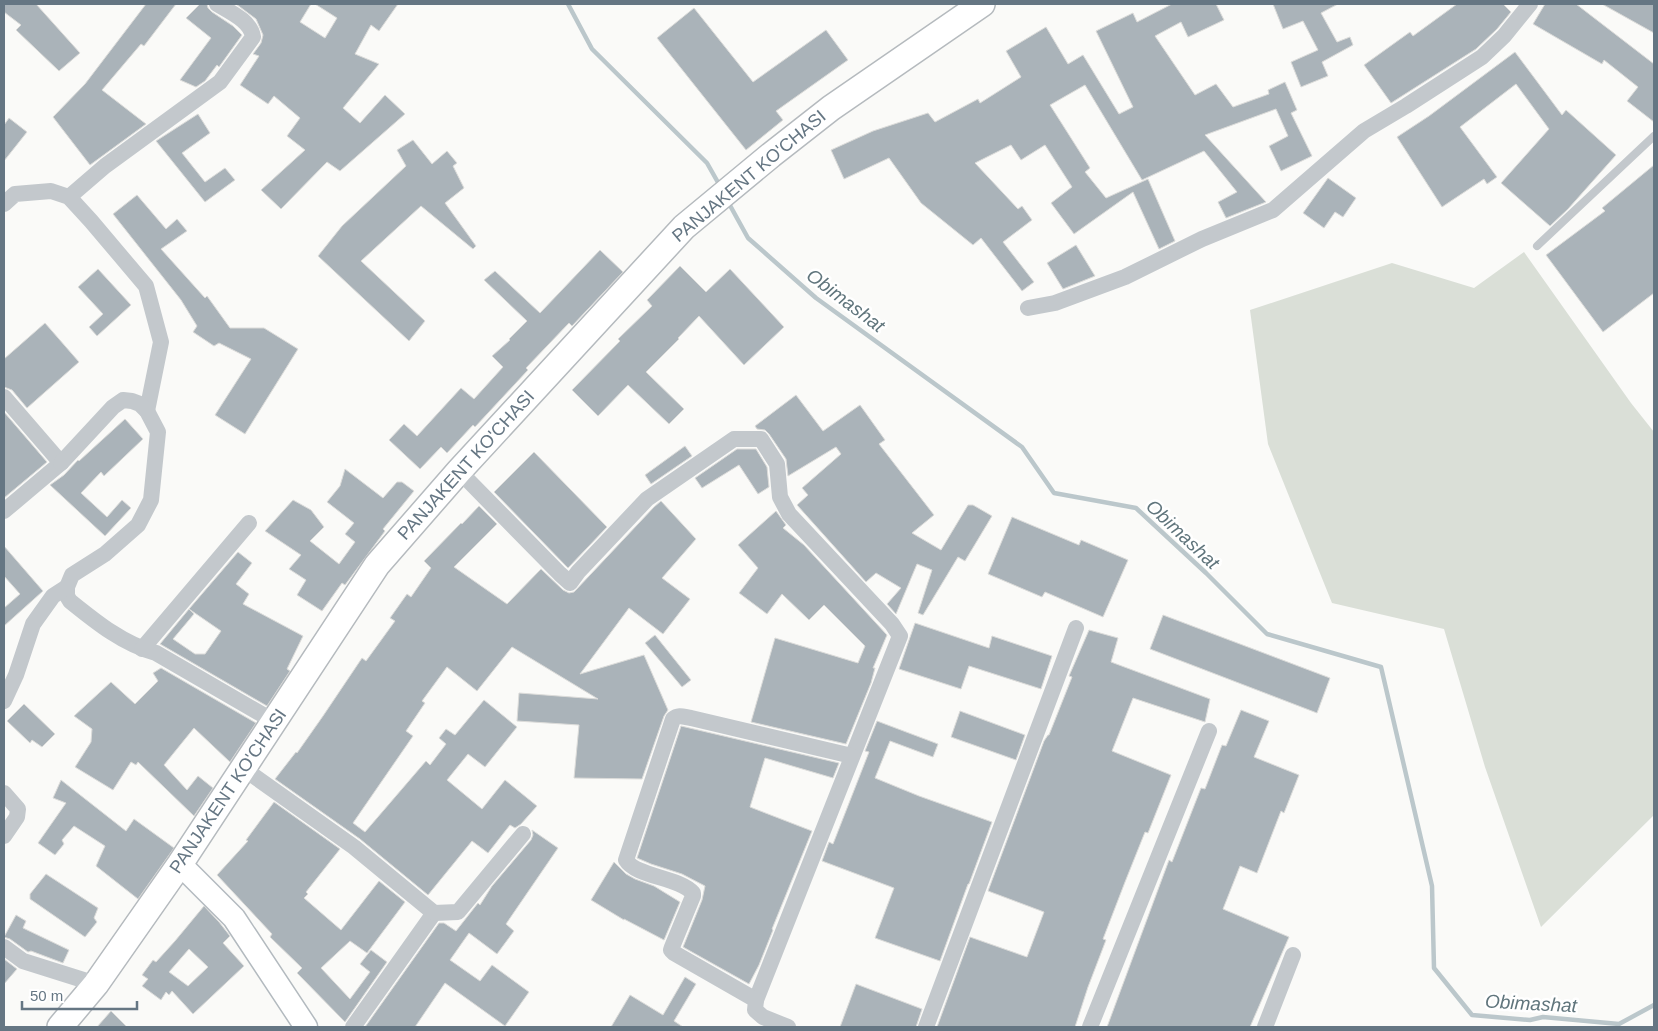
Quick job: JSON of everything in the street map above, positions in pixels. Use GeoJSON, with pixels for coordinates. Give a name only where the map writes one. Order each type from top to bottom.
{"type":"FeatureCollection","features":[{"type":"Feature","properties":{"kind":"main road","name":"PANJAKENT KO'CHASI"},"geometry":{"type":"LineString","coordinates":[[60,1027],[96,984],[180,864],[377,565],[459,471],[684,227],[831,108],[982,4]]}},
{"type":"Feature","properties":{"kind":"main road"},"geometry":{"type":"LineString","coordinates":[[180,864],[234,918],[306,1027]]}},
{"type":"Feature","properties":{"kind":"street"},"geometry":{"type":"LineString","coordinates":[[69,198],[105,166],[220,82],[242,54],[254,37],[252,30],[247,24],[218,4]]}},
{"type":"Feature","properties":{"kind":"street"},"geometry":{"type":"LineString","coordinates":[[1028,308],[1055,303],[1125,277],[1202,239],[1273,210],[1364,130],[1406,106],[1482,57],[1504,36],[1530,4]]}},
{"type":"Feature","properties":{"kind":"street"},"geometry":{"type":"LineString","coordinates":[[4,204],[15,194],[51,191],[69,198],[146,286],[161,342],[147,411]]}},
{"type":"Feature","properties":{"kind":"street"},"geometry":{"type":"LineString","coordinates":[[4,397],[61,463]]}},
{"type":"Feature","properties":{"kind":"street"},"geometry":{"type":"LineString","coordinates":[[4,512],[61,463],[114,407],[123,400],[140,404],[147,411],[158,432],[151,500],[138,524],[105,554],[72,575],[67,587],[67,596],[70,601],[108,630],[142,649],[156,653],[274,722]]}},
{"type":"Feature","properties":{"kind":"street"},"geometry":{"type":"LineString","coordinates":[[459,471],[570,583],[578,572],[647,499],[734,439],[761,439],[777,464],[780,497],[789,514],[892,624],[900,636],[756,1000],[755,1010],[760,1015],[788,1027]]}},
{"type":"Feature","properties":{"kind":"street"},"geometry":{"type":"LineString","coordinates":[[142,649],[249,523]]}},
{"type":"Feature","properties":{"kind":"street"},"geometry":{"type":"LineString","coordinates":[[4,701],[16,675],[33,624],[53,596],[67,587]]}},
{"type":"Feature","properties":{"kind":"street"},"geometry":{"type":"LineString","coordinates":[[926,1027],[1076,628]]}},
{"type":"Feature","properties":{"kind":"street"},"geometry":{"type":"LineString","coordinates":[[756,1000],[671,950],[693,893],[686,887],[633,867],[626,860],[673,719],[679,716],[691,718],[852,756]]}},
{"type":"Feature","properties":{"kind":"street"},"geometry":{"type":"LineString","coordinates":[[1090,1027],[1209,732]]}},
{"type":"Feature","properties":{"kind":"street"},"geometry":{"type":"LineString","coordinates":[[244,769],[354,847],[434,913],[458,912],[523,834]]}},
{"type":"Feature","properties":{"kind":"street"},"geometry":{"type":"LineString","coordinates":[[4,793],[18,809],[17,817],[4,836]]}},
{"type":"Feature","properties":{"kind":"street"},"geometry":{"type":"LineString","coordinates":[[353,1027],[434,913]]}},
{"type":"Feature","properties":{"kind":"street"},"geometry":{"type":"LineString","coordinates":[[4,947],[23,961],[96,984]]}},
{"type":"Feature","properties":{"kind":"street"},"geometry":{"type":"LineString","coordinates":[[1265,1027],[1294,955]]}},
{"type":"Feature","properties":{"kind":"lane"},"geometry":{"type":"LineString","coordinates":[[1537,246],[1654,136]]}},
{"type":"Feature","properties":{"kind":"shaded area"},"geometry":{"type":"Polygon","coordinates":[[[1524,252],[1631,403],[1654,432],[1654,815],[1541,927],[1485,767],[1444,629],[1332,603],[1268,444],[1250,310],[1392,263],[1474,288],[1524,252]]]}},
{"type":"Feature","properties":{"kind":"building"},"geometry":{"type":"Polygon","coordinates":[[[4,4],[36,4],[80,53],[59,71],[16,30],[21,25],[4,12],[4,4]]]}},
{"type":"Feature","properties":{"kind":"building"},"geometry":{"type":"Polygon","coordinates":[[[146,4],[176,4],[144,46],[141,44],[102,90],[146,124],[90,165],[53,117],[85,84],[146,4]]]}},
{"type":"Feature","properties":{"kind":"building"},"geometry":{"type":"Polygon","coordinates":[[[200,4],[207,4],[212,12],[233,26],[242,35],[219,67],[217,65],[205,81],[196,87],[180,80],[211,38],[186,18],[200,4]]]}},
{"type":"Feature","properties":{"kind":"building"},"geometry":{"type":"Polygon","coordinates":[[[236,4],[311,4],[300,22],[325,38],[337,18],[315,4],[398,4],[379,31],[371,25],[355,54],[379,64],[343,108],[360,123],[385,95],[405,114],[340,171],[327,162],[281,209],[261,190],[305,150],[287,136],[300,118],[274,96],[268,104],[240,85],[259,56],[253,54],[261,43],[263,35],[256,19],[236,4]]]}},
{"type":"Feature","properties":{"kind":"building"},"geometry":{"type":"Polygon","coordinates":[[[1172,4],[1216,4],[1224,20],[1188,37],[1181,22],[1155,36],[1195,95],[1216,84],[1233,107],[1269,94],[1268,90],[1285,82],[1297,110],[1291,113],[1312,156],[1281,171],[1269,146],[1288,136],[1276,109],[1205,135],[1266,202],[1226,218],[1218,202],[1237,192],[1204,151],[1142,180],[1085,85],[1050,105],[1090,168],[1085,172],[1106,198],[1148,179],[1175,241],[1159,249],[1133,192],[1074,234],[1051,203],[1072,187],[1045,145],[1021,160],[1011,145],[975,163],[1018,209],[1022,206],[1032,220],[1003,242],[1034,282],[1022,291],[981,238],[973,245],[921,203],[889,158],[844,179],[831,150],[873,131],[928,113],[935,122],[978,99],[980,103],[1021,77],[1006,51],[1046,27],[1068,64],[1083,55],[1119,114],[1133,107],[1096,31],[1133,13],[1137,22],[1172,4]]]}},
{"type":"Feature","properties":{"kind":"building"},"geometry":{"type":"Polygon","coordinates":[[[1273,4],[1338,4],[1321,13],[1337,42],[1350,37],[1353,45],[1322,62],[1328,76],[1301,87],[1291,62],[1318,50],[1303,21],[1283,29],[1273,4]]]}},
{"type":"Feature","properties":{"kind":"building"},"geometry":{"type":"Polygon","coordinates":[[[1457,4],[1503,4],[1511,12],[1497,29],[1476,49],[1391,103],[1364,65],[1410,32],[1413,36],[1457,4]]]}},
{"type":"Feature","properties":{"kind":"building"},"geometry":{"type":"Polygon","coordinates":[[[1545,4],[1576,4],[1654,64],[1654,122],[1627,101],[1638,87],[1604,60],[1602,64],[1533,24],[1545,4]]]}},
{"type":"Feature","properties":{"kind":"building"},"geometry":{"type":"Polygon","coordinates":[[[1602,4],[1654,4],[1654,33],[1602,4]]]}},
{"type":"Feature","properties":{"kind":"building"},"geometry":{"type":"Polygon","coordinates":[[[694,8],[753,82],[826,30],[848,60],[776,111],[783,120],[746,150],[657,38],[694,8]]]}},
{"type":"Feature","properties":{"kind":"building"},"geometry":{"type":"Polygon","coordinates":[[[1515,52],[1562,115],[1566,110],[1616,155],[1568,209],[1550,226],[1501,183],[1549,129],[1516,84],[1460,127],[1497,177],[1487,184],[1484,179],[1442,207],[1397,137],[1429,116],[1515,52]]]}},
{"type":"Feature","properties":{"kind":"building"},"geometry":{"type":"Polygon","coordinates":[[[198,114],[210,133],[182,153],[205,182],[225,168],[235,180],[205,202],[156,141],[198,114]]]}},
{"type":"Feature","properties":{"kind":"building"},"geometry":{"type":"Polygon","coordinates":[[[9,118],[27,132],[4,161],[4,125],[9,118]]]}},
{"type":"Feature","properties":{"kind":"building"},"geometry":{"type":"Polygon","coordinates":[[[413,140],[432,164],[447,151],[457,163],[453,166],[464,188],[445,203],[476,246],[473,249],[421,206],[361,261],[425,321],[409,341],[318,256],[342,226],[406,166],[397,150],[413,140]]]}},
{"type":"Feature","properties":{"kind":"building"},"geometry":{"type":"Polygon","coordinates":[[[1654,165],[1654,293],[1603,332],[1546,255],[1605,211],[1602,208],[1654,165]]]}},
{"type":"Feature","properties":{"kind":"building"},"geometry":{"type":"Polygon","coordinates":[[[1328,178],[1356,198],[1343,217],[1335,212],[1324,228],[1303,213],[1328,178]]]}},
{"type":"Feature","properties":{"kind":"building"},"geometry":{"type":"Polygon","coordinates":[[[137,195],[166,229],[177,219],[187,231],[161,249],[205,298],[207,296],[230,328],[264,328],[298,349],[245,434],[215,415],[251,359],[219,343],[214,346],[193,332],[197,326],[181,300],[113,214],[137,195]]]}},
{"type":"Feature","properties":{"kind":"building"},"geometry":{"type":"Polygon","coordinates":[[[1076,245],[1095,276],[1063,289],[1047,263],[1076,245]]]}},
{"type":"Feature","properties":{"kind":"building"},"geometry":{"type":"Polygon","coordinates":[[[600,250],[623,272],[572,326],[569,323],[526,368],[528,370],[475,427],[473,425],[447,453],[441,447],[420,469],[389,440],[404,424],[417,436],[461,388],[474,399],[503,367],[492,356],[527,321],[484,280],[495,271],[540,313],[600,250]]]}},
{"type":"Feature","properties":{"kind":"building"},"geometry":{"type":"Polygon","coordinates":[[[680,266],[706,292],[730,269],[784,327],[744,365],[699,316],[646,372],[684,409],[669,424],[628,385],[598,416],[572,390],[620,341],[618,339],[652,306],[647,300],[680,266]]]}},
{"type":"Feature","properties":{"kind":"building"},"geometry":{"type":"Polygon","coordinates":[[[98,269],[131,305],[97,336],[89,327],[103,314],[78,287],[98,269]]]}},
{"type":"Feature","properties":{"kind":"building"},"geometry":{"type":"Polygon","coordinates":[[[45,323],[79,362],[27,408],[12,390],[4,387],[4,359],[45,323]]]}},
{"type":"Feature","properties":{"kind":"building"},"geometry":{"type":"Polygon","coordinates":[[[796,395],[823,431],[860,405],[885,440],[879,444],[934,515],[912,533],[941,550],[968,505],[973,505],[992,516],[965,561],[958,557],[923,615],[918,613],[932,570],[917,564],[896,614],[887,604],[901,588],[876,573],[866,582],[797,505],[808,495],[802,488],[841,454],[836,447],[788,476],[786,459],[769,434],[765,430],[757,429],[755,426],[796,395]]]}},
{"type":"Feature","properties":{"kind":"building"},"geometry":{"type":"Polygon","coordinates":[[[4,412],[47,462],[4,498],[4,412]]]}},
{"type":"Feature","properties":{"kind":"building"},"geometry":{"type":"Polygon","coordinates":[[[125,419],[143,439],[104,476],[101,472],[81,493],[107,517],[122,500],[131,508],[105,536],[50,485],[64,475],[78,460],[125,419]]]}},
{"type":"Feature","properties":{"kind":"building"},"geometry":{"type":"Polygon","coordinates":[[[685,446],[692,456],[651,484],[645,475],[685,446]]]}},
{"type":"Feature","properties":{"kind":"building"},"geometry":{"type":"Polygon","coordinates":[[[737,449],[756,449],[767,467],[769,487],[758,494],[739,465],[702,488],[695,478],[737,449]]]}},
{"type":"Feature","properties":{"kind":"building"},"geometry":{"type":"Polygon","coordinates":[[[534,452],[607,527],[568,568],[494,492],[534,452]]]}},
{"type":"Feature","properties":{"kind":"building"},"geometry":{"type":"Polygon","coordinates":[[[345,469],[383,498],[397,482],[402,482],[414,491],[383,529],[385,531],[345,585],[342,583],[322,611],[297,595],[306,580],[289,569],[301,555],[265,531],[293,500],[311,510],[324,527],[310,541],[339,564],[355,542],[345,534],[354,523],[327,502],[340,486],[345,469]]]}},
{"type":"Feature","properties":{"kind":"building"},"geometry":{"type":"Polygon","coordinates":[[[661,501],[696,539],[662,578],[690,599],[663,634],[629,608],[580,674],[644,655],[668,710],[664,716],[642,779],[574,778],[579,725],[517,721],[519,693],[598,699],[512,647],[477,691],[447,667],[422,701],[425,703],[406,731],[413,736],[353,823],[365,832],[426,761],[430,765],[446,744],[439,738],[446,729],[455,735],[484,700],[517,727],[485,767],[468,754],[447,780],[482,809],[505,780],[537,806],[521,824],[515,828],[510,825],[488,853],[472,841],[428,895],[360,839],[275,779],[297,753],[362,658],[366,661],[395,621],[390,618],[407,594],[411,597],[431,568],[424,561],[479,506],[497,524],[454,567],[507,604],[541,569],[563,590],[569,593],[574,592],[661,501]]]}},
{"type":"Feature","properties":{"kind":"building"},"geometry":{"type":"Polygon","coordinates":[[[776,511],[786,525],[783,528],[804,545],[887,635],[873,668],[875,668],[871,683],[846,744],[751,722],[775,638],[858,663],[865,646],[824,605],[809,620],[782,594],[767,614],[739,593],[758,568],[738,545],[776,511]]]}},
{"type":"Feature","properties":{"kind":"building"},"geometry":{"type":"Polygon","coordinates":[[[1012,517],[1079,545],[1081,540],[1128,560],[1103,617],[1045,592],[1042,597],[988,574],[1012,517]]]}},
{"type":"Feature","properties":{"kind":"building"},"geometry":{"type":"Polygon","coordinates":[[[4,546],[43,591],[4,626],[4,608],[20,594],[4,576],[4,546]]]}},
{"type":"Feature","properties":{"kind":"building"},"geometry":{"type":"Polygon","coordinates":[[[238,552],[252,563],[236,584],[249,594],[243,604],[303,636],[287,669],[290,671],[267,706],[160,644],[189,609],[238,552]],[[189,609],[194,614],[173,639],[195,654],[205,654],[221,631],[189,609]]]}},
{"type":"Feature","properties":{"kind":"building"},"geometry":{"type":"Polygon","coordinates":[[[1163,615],[1330,678],[1317,713],[1150,649],[1163,615]]]}},
{"type":"Feature","properties":{"kind":"building"},"geometry":{"type":"Polygon","coordinates":[[[915,623],[989,648],[992,636],[1052,656],[1041,689],[969,666],[961,689],[899,669],[915,623]]]}},
{"type":"Feature","properties":{"kind":"building"},"geometry":{"type":"Polygon","coordinates":[[[1089,630],[1118,638],[1111,662],[1210,699],[1205,722],[1133,698],[1112,751],[1171,775],[1148,833],[1145,832],[1103,939],[1106,940],[1075,1027],[937,1027],[970,937],[1027,957],[1044,912],[988,891],[1044,741],[1049,735],[1072,677],[1069,676],[1089,630]]]}},
{"type":"Feature","properties":{"kind":"building"},"geometry":{"type":"Polygon","coordinates":[[[655,635],[691,680],[682,687],[645,643],[655,635]]]}},
{"type":"Feature","properties":{"kind":"building"},"geometry":{"type":"Polygon","coordinates":[[[161,668],[256,723],[230,762],[194,728],[164,765],[187,790],[198,776],[213,788],[194,816],[138,762],[136,765],[131,762],[113,790],[75,767],[91,742],[92,729],[74,716],[111,682],[135,704],[158,681],[153,673],[161,668]]]}},
{"type":"Feature","properties":{"kind":"building"},"geometry":{"type":"Polygon","coordinates":[[[24,704],[55,734],[42,747],[32,740],[30,743],[7,721],[24,704]]]}},
{"type":"Feature","properties":{"kind":"building"},"geometry":{"type":"Polygon","coordinates":[[[1241,710],[1269,721],[1254,757],[1299,775],[1284,813],[1281,811],[1257,873],[1240,866],[1223,909],[1289,937],[1250,1027],[1107,1027],[1169,860],[1172,862],[1201,788],[1205,789],[1222,745],[1226,746],[1241,710]]]}},
{"type":"Feature","properties":{"kind":"building"},"geometry":{"type":"Polygon","coordinates":[[[960,711],[1025,735],[1016,760],[951,737],[960,711]]]}},
{"type":"Feature","properties":{"kind":"building"},"geometry":{"type":"Polygon","coordinates":[[[877,721],[938,744],[933,757],[890,741],[875,778],[992,822],[940,961],[875,938],[894,888],[822,861],[829,842],[833,844],[869,752],[865,751],[877,721]]]}},
{"type":"Feature","properties":{"kind":"building"},"geometry":{"type":"Polygon","coordinates":[[[681,726],[839,763],[833,778],[765,758],[750,807],[812,831],[759,965],[749,984],[683,947],[702,900],[705,886],[682,874],[637,858],[681,726]]]}},
{"type":"Feature","properties":{"kind":"building"},"geometry":{"type":"Polygon","coordinates":[[[61,780],[126,831],[134,819],[174,848],[138,899],[96,866],[105,846],[74,826],[62,840],[64,844],[55,855],[38,843],[66,803],[53,798],[61,780]]]}},
{"type":"Feature","properties":{"kind":"building"},"geometry":{"type":"Polygon","coordinates":[[[274,802],[340,849],[306,892],[308,894],[304,898],[341,930],[379,881],[405,902],[367,953],[350,941],[321,968],[350,999],[370,972],[360,964],[371,950],[387,962],[345,1022],[297,973],[302,968],[270,937],[272,934],[217,875],[248,841],[246,840],[274,802]]]}},
{"type":"Feature","properties":{"kind":"building"},"geometry":{"type":"Polygon","coordinates":[[[532,830],[558,848],[506,924],[514,931],[497,954],[469,933],[450,960],[480,981],[492,965],[529,992],[505,1026],[445,983],[415,1027],[365,1027],[439,923],[444,923],[456,931],[478,903],[480,905],[492,886],[531,840],[532,830]]]}},
{"type":"Feature","properties":{"kind":"building"},"geometry":{"type":"Polygon","coordinates":[[[614,862],[626,874],[654,886],[680,902],[664,940],[624,920],[591,900],[614,862]]]}},
{"type":"Feature","properties":{"kind":"building"},"geometry":{"type":"Polygon","coordinates":[[[46,874],[98,908],[94,918],[97,922],[85,937],[30,899],[30,894],[46,874]]]}},
{"type":"Feature","properties":{"kind":"building"},"geometry":{"type":"Polygon","coordinates":[[[204,906],[230,936],[223,943],[244,966],[193,1014],[172,991],[169,995],[166,992],[161,1000],[142,986],[148,979],[142,975],[153,960],[156,962],[204,906]],[[189,949],[169,972],[188,986],[208,967],[189,949]]]}},
{"type":"Feature","properties":{"kind":"building"},"geometry":{"type":"Polygon","coordinates":[[[16,915],[26,921],[23,928],[69,950],[63,963],[31,951],[28,952],[4,937],[16,915]]]}},
{"type":"Feature","properties":{"kind":"building"},"geometry":{"type":"Polygon","coordinates":[[[4,959],[17,969],[4,984],[4,959]]]}},
{"type":"Feature","properties":{"kind":"building"},"geometry":{"type":"Polygon","coordinates":[[[685,977],[696,984],[674,1021],[683,1027],[611,1027],[630,995],[663,1015],[685,977]]]}},
{"type":"Feature","properties":{"kind":"building"},"geometry":{"type":"Polygon","coordinates":[[[856,984],[922,1009],[916,1027],[840,1027],[856,984]]]}},
{"type":"Feature","properties":{"kind":"building"},"geometry":{"type":"Polygon","coordinates":[[[111,1011],[127,1027],[97,1027],[111,1011]]]}},
{"type":"Feature","properties":{"kind":"waterway","name":"Obimashat"},"geometry":{"type":"LineString","coordinates":[[568,4],[592,49],[707,163],[720,186]]}},
{"type":"Feature","properties":{"kind":"waterway","name":"Obimashat"},"geometry":{"type":"LineString","coordinates":[[727,200],[748,238],[816,298],[1022,447],[1054,493],[1136,508],[1206,573],[1267,634],[1381,667],[1432,886],[1434,968],[1472,1015],[1530,1020],[1543,1017],[1619,1024],[1654,1005]]}}]}
